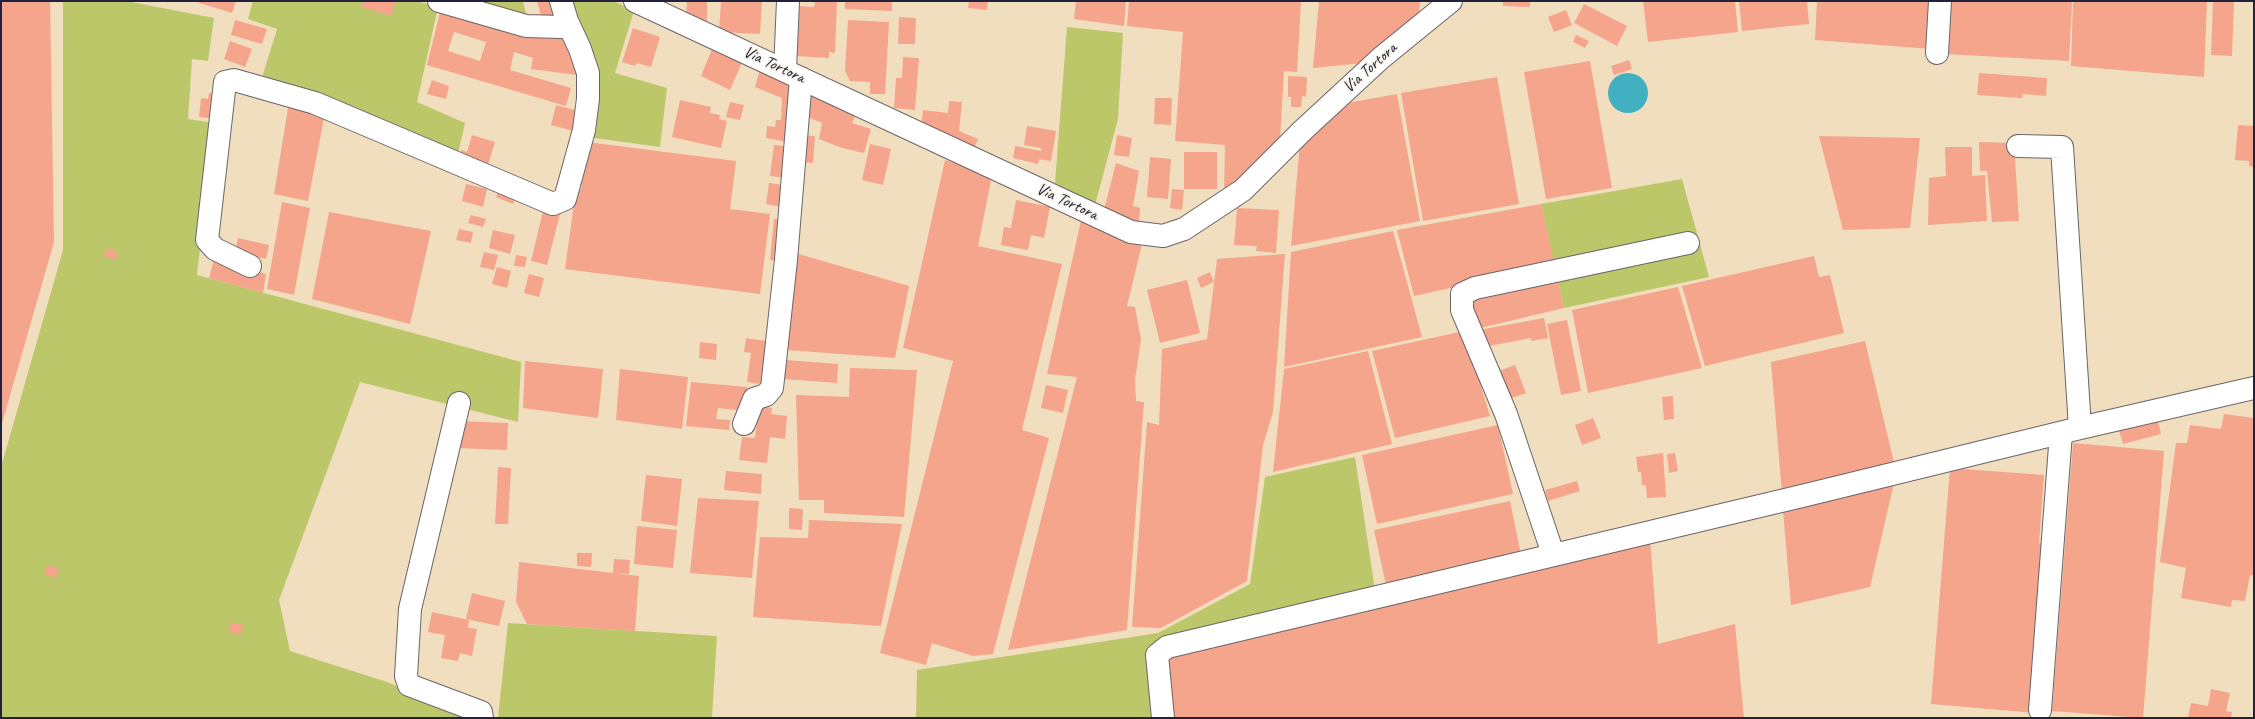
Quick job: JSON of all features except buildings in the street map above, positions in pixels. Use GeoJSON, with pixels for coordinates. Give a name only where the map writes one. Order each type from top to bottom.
{"type":"FeatureCollection","features":[{"type":"Feature","properties":{"kind":"street"},"geometry":{"type":"LineString","coordinates":[[439,1],[526,26],[562,27],[564,11]]}},
{"type":"Feature","properties":{"kind":"street","name":"Via Tortora"},"geometry":{"type":"LineString","coordinates":[[635,1],[1131,232],[1163,236],[1184,229],[1243,190],[1302,131],[1381,58],[1451,1]]}},
{"type":"Feature","properties":{"kind":"street"},"geometry":{"type":"LineString","coordinates":[[744,424],[754,399],[766,395],[772,388],[786,260],[793,74],[788,1]]}},
{"type":"Feature","properties":{"kind":"street"},"geometry":{"type":"LineString","coordinates":[[1937,53],[1940,1]]}},
{"type":"Feature","properties":{"kind":"street"},"geometry":{"type":"LineString","coordinates":[[250,266],[215,250],[207,240],[225,82],[234,80],[315,103],[553,204],[565,199],[584,130],[588,99],[588,73],[580,49],[564,11]]}},
{"type":"Feature","properties":{"kind":"street"},"geometry":{"type":"LineString","coordinates":[[2018,146],[2062,147],[2070,430],[2040,710]]}},
{"type":"Feature","properties":{"kind":"street"},"geometry":{"type":"LineString","coordinates":[[1553,554],[1506,414],[1462,310],[1462,294],[1475,288],[1688,243]]}},
{"type":"Feature","properties":{"kind":"street"},"geometry":{"type":"LineString","coordinates":[[1163,718],[1157,655],[1167,647],[2070,430],[2254,388]]}},
{"type":"Feature","properties":{"kind":"street"},"geometry":{"type":"LineString","coordinates":[[459,403],[410,609],[406,676],[409,685],[481,712],[482,718]]}},
{"type":"Feature","properties":{"kind":"green space"},"geometry":{"type":"Polygon","coordinates":[[[63,1],[126,1],[214,18],[208,61],[192,59],[188,119],[214,123],[197,275],[521,362],[518,422],[360,382],[279,600],[290,651],[387,682],[472,718],[1,718],[1,467],[63,250],[63,1]]]}},
{"type":"Feature","properties":{"kind":"green space"},"geometry":{"type":"Polygon","coordinates":[[[253,1],[416,1],[438,7],[417,102],[465,123],[456,162],[261,81],[277,29],[248,19],[253,1]]]}},
{"type":"Feature","properties":{"kind":"green space"},"geometry":{"type":"Polygon","coordinates":[[[455,1],[523,1],[528,23],[455,1]]]}},
{"type":"Feature","properties":{"kind":"green space"},"geometry":{"type":"Polygon","coordinates":[[[567,1],[614,1],[634,11],[615,73],[667,88],[660,147],[587,137],[567,1]]]}},
{"type":"Feature","properties":{"kind":"green space"},"geometry":{"type":"Polygon","coordinates":[[[1067,27],[1123,33],[1118,119],[1095,205],[1055,183],[1067,27]]]}},
{"type":"Feature","properties":{"kind":"green space"},"geometry":{"type":"Polygon","coordinates":[[[1682,179],[1709,277],[1564,308],[1541,204],[1682,179]]]}},
{"type":"Feature","properties":{"kind":"green space"},"geometry":{"type":"Polygon","coordinates":[[[1355,457],[1375,590],[1158,718],[916,718],[917,670],[1158,633],[1250,584],[1265,477],[1355,457]]]}},
{"type":"Feature","properties":{"kind":"green space"},"geometry":{"type":"Polygon","coordinates":[[[508,623],[717,636],[712,718],[498,718],[508,623]]]}},
{"type":"Feature","properties":{"kind":"water"},"geometry":{"type":"Polygon","coordinates":[[[1628,73],[1636,75],[1642,79],[1646,85],[1648,93],[1646,101],[1642,107],[1636,111],[1628,113],[1620,111],[1614,107],[1610,101],[1608,93],[1610,85],[1614,79],[1620,75],[1628,73]]]}}]}
